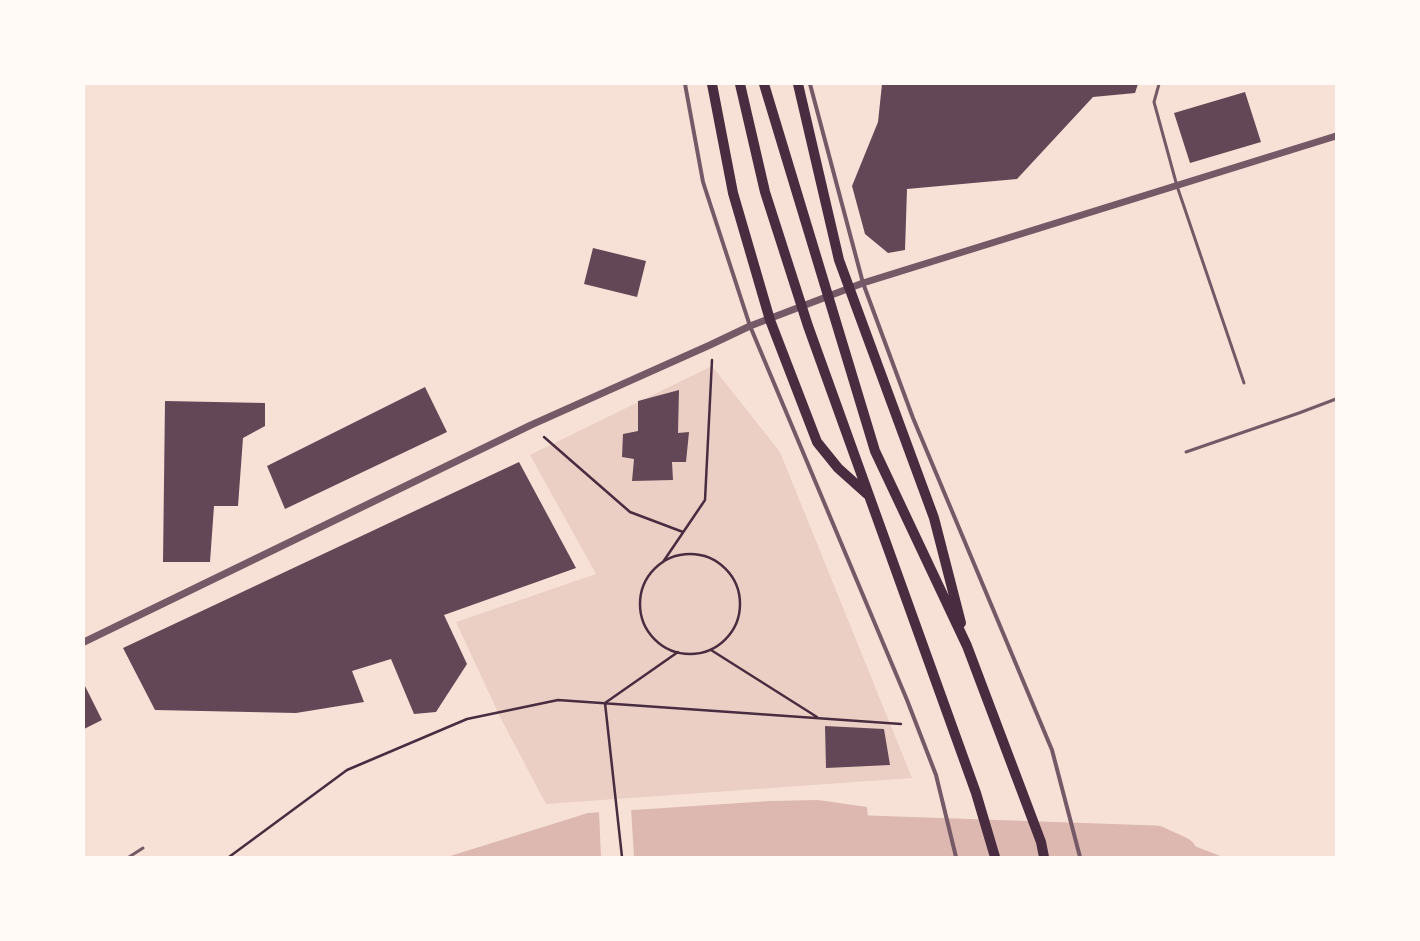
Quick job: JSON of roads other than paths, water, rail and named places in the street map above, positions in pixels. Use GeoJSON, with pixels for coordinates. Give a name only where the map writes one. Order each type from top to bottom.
{"type":"FeatureCollection","features":[{"type":"Feature","properties":{"kind":"main road"},"geometry":{"type":"LineString","coordinates":[[712,84],[733,193],[773,327],[817,442],[838,468],[868,496]]}},
{"type":"Feature","properties":{"kind":"main road"},"geometry":{"type":"LineString","coordinates":[[740,84],[765,192],[808,326],[976,793],[995,857]]}},
{"type":"Feature","properties":{"kind":"main road"},"geometry":{"type":"LineString","coordinates":[[764,84],[874,450],[967,646],[1040,842],[1044,857]]}},
{"type":"Feature","properties":{"kind":"main road"},"geometry":{"type":"LineString","coordinates":[[798,84],[839,260],[934,518],[967,646]]}},
{"type":"Feature","properties":{"kind":"street"},"geometry":{"type":"LineString","coordinates":[[685,84],[703,182],[750,326],[908,700],[936,774],[956,857]]}},
{"type":"Feature","properties":{"kind":"street"},"geometry":{"type":"LineString","coordinates":[[810,84],[863,283],[913,418],[1052,750],[1080,857]]}},
{"type":"Feature","properties":{"kind":"street"},"geometry":{"type":"LineString","coordinates":[[84,642],[531,425],[750,326],[863,283],[1336,136]]}},
{"type":"Feature","properties":{"kind":"lane"},"geometry":{"type":"LineString","coordinates":[[1158,84],[1154,102],[1177,186],[1244,383]]}},
{"type":"Feature","properties":{"kind":"lane"},"geometry":{"type":"LineString","coordinates":[[1186,452],[1299,414],[1336,399]]}},
{"type":"Feature","properties":{"kind":"lane"},"geometry":{"type":"LineString","coordinates":[[129,857],[143,848]]}},
{"type":"Feature","properties":{"kind":"waterway"},"geometry":{"type":"LineString","coordinates":[[782,834],[1155,847],[1177,857]]}}]}
